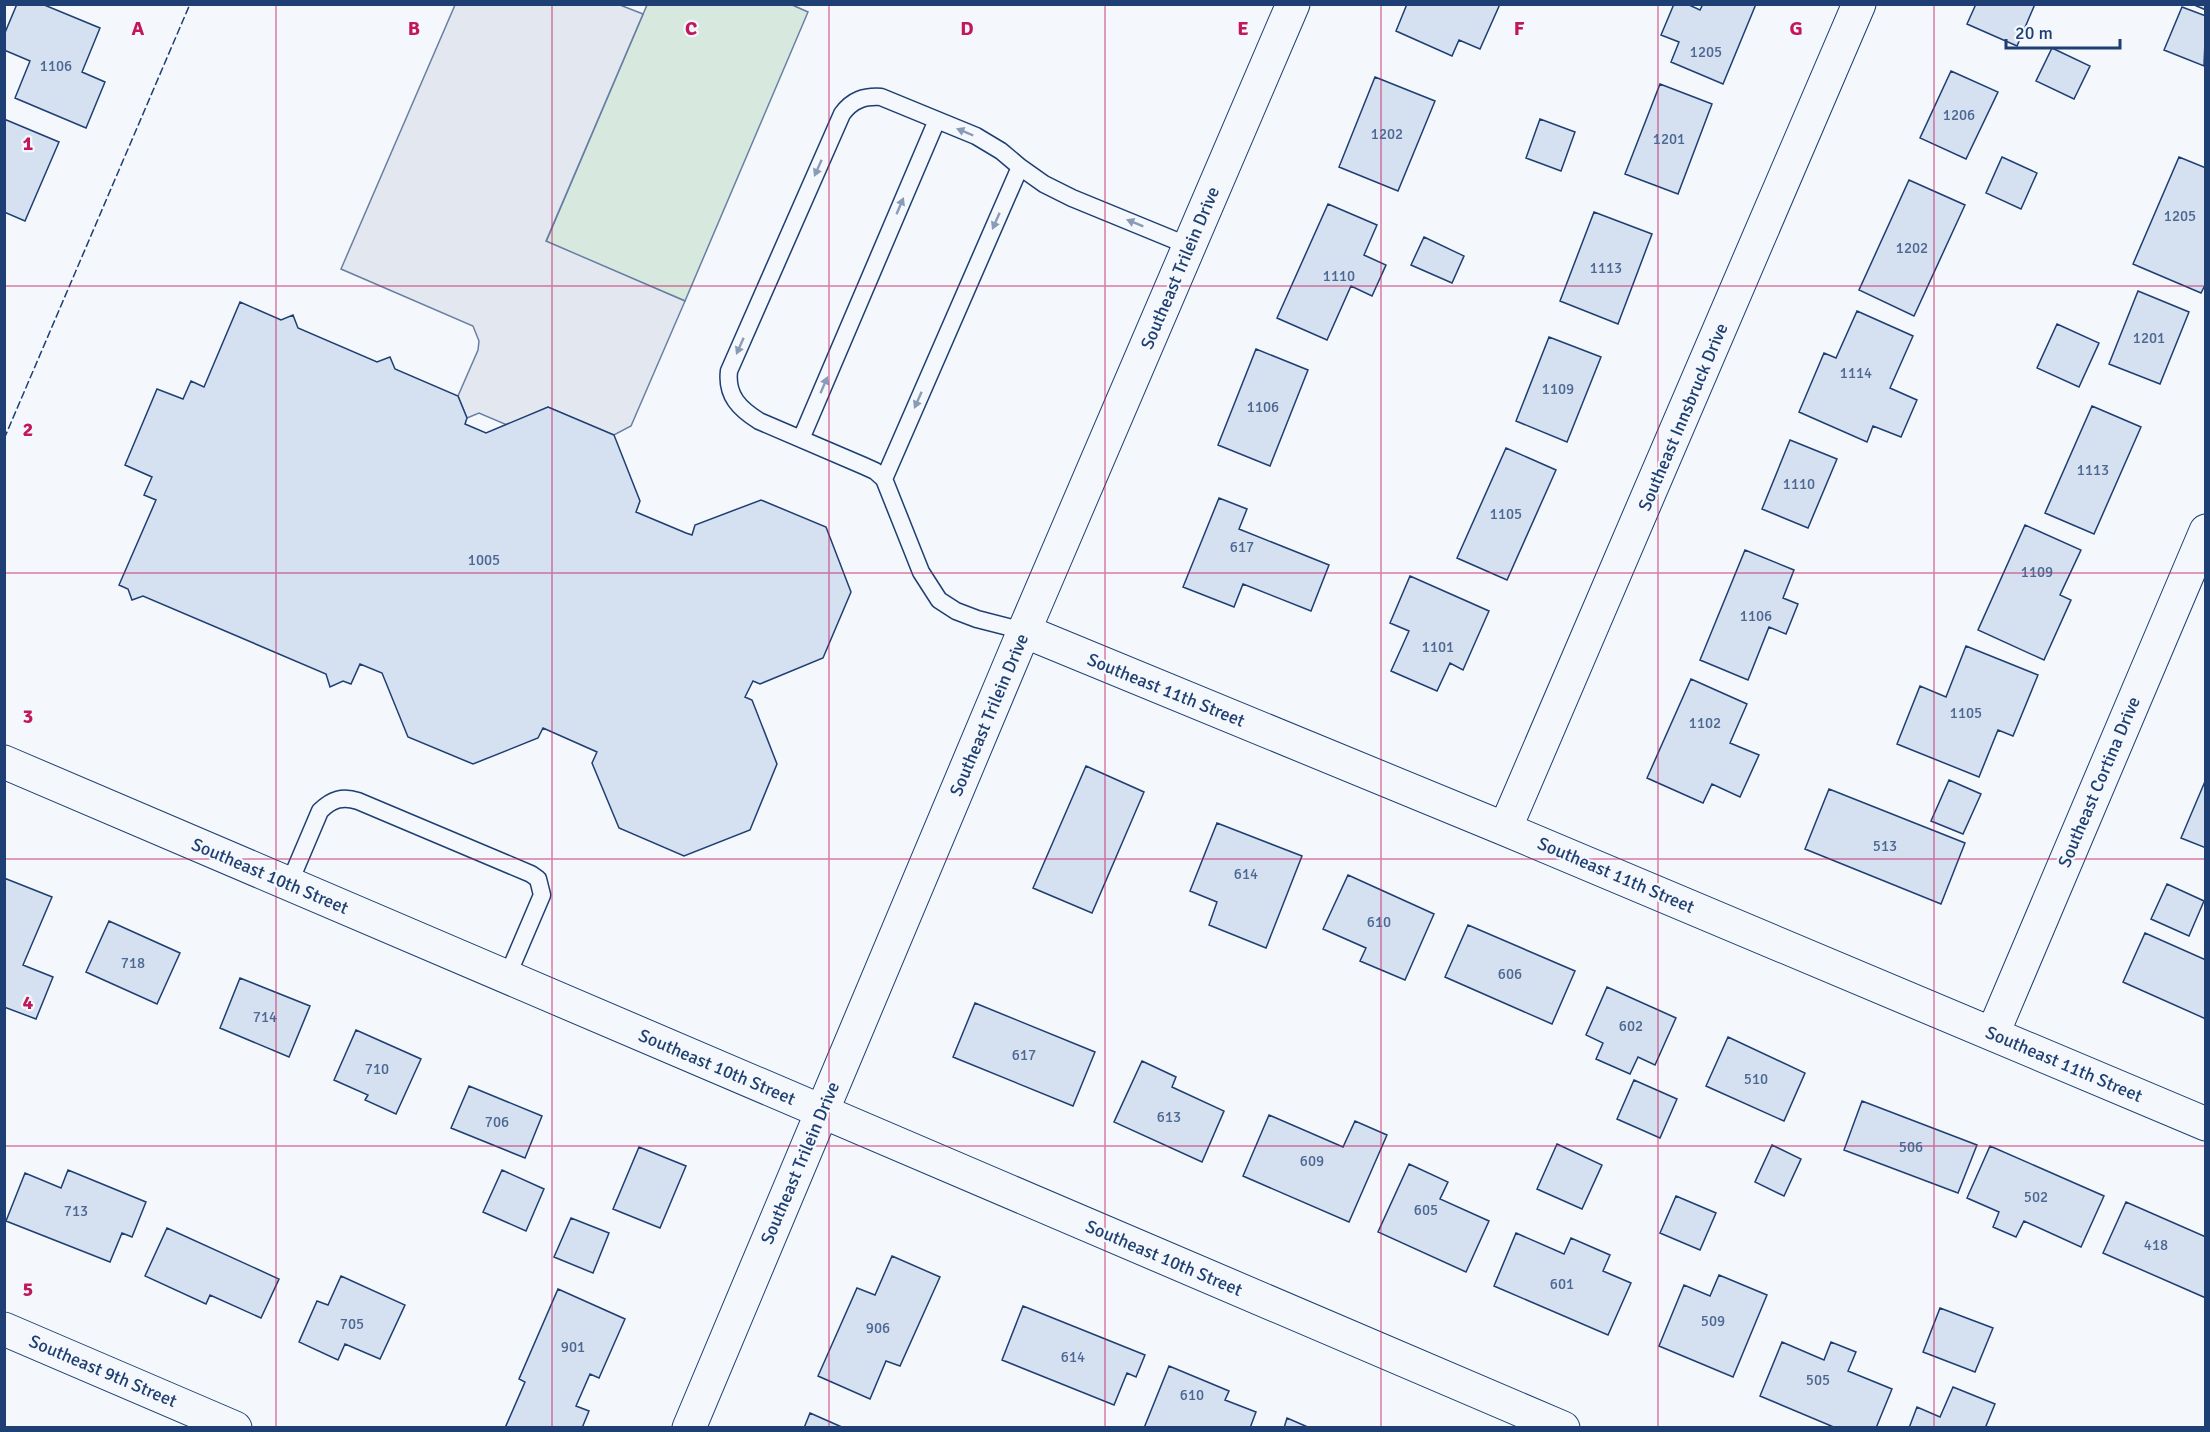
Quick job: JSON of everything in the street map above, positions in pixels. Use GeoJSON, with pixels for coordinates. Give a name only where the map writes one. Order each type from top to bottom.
{"type":"FeatureCollection","features":[{"type":"Feature","properties":{"kind":"street","name":"Southeast Trilein Drive"},"geometry":{"type":"LineString","coordinates":[[689,1428],[1024,631],[1293,4]]}},
{"type":"Feature","properties":{"kind":"street","name":"Southeast Innsbruck Drive"},"geometry":{"type":"LineString","coordinates":[[1505,829],[1860,4]]}},
{"type":"Feature","properties":{"kind":"street","name":"Southeast Cortina Drive"},"geometry":{"type":"LineString","coordinates":[[1993,1033],[2205,531]]}},
{"type":"Feature","properties":{"kind":"street","name":"Southeast 11th Street"},"geometry":{"type":"LineString","coordinates":[[1024,631],[1505,829],[2205,1124]]}},
{"type":"Feature","properties":{"kind":"street","name":"Southeast 10th Street"},"geometry":{"type":"LineString","coordinates":[[4,762],[1563,1428]]}},
{"type":"Feature","properties":{"kind":"street","name":"Southeast 9th Street"},"geometry":{"type":"LineString","coordinates":[[4,1329],[235,1428]]}},
{"type":"Feature","properties":{"kind":"lane"},"geometry":{"type":"LineString","coordinates":[[1024,631],[977,619],[956,611],[939,600],[921,572],[884,479],[875,471],[759,421],[744,412],[730,393],[729,371],[842,114],[848,106],[868,96],[881,97],[976,136],[1001,151],[1044,184],[1072,198],[1189,246]]}},
{"type":"Feature","properties":{"kind":"lane"},"geometry":{"type":"LineString","coordinates":[[801,439],[937,120]]}},
{"type":"Feature","properties":{"kind":"lane"},"geometry":{"type":"LineString","coordinates":[[884,479],[1020,167]]}},
{"type":"Feature","properties":{"kind":"lane"},"geometry":{"type":"LineString","coordinates":[[289,884],[320,811],[328,804],[347,798],[531,874],[538,879],[542,895],[507,977]]}},
{"type":"Feature","properties":{"kind":"shaded area"},"geometry":{"type":"Polygon","coordinates":[[[790,4],[808,12],[685,301],[546,242],[647,5],[790,4]]]}},
{"type":"Feature","properties":{"kind":"shaded area"},"geometry":{"type":"Polygon","coordinates":[[[455,5],[620,5],[643,14],[546,241],[685,301],[631,426],[614,435],[548,407],[507,425],[479,413],[467,418],[458,396],[478,350],[479,341],[473,326],[341,269],[455,5]]]}},
{"type":"Feature","properties":{"kind":"building"},"geometry":{"type":"Polygon","coordinates":[[[17,4],[42,4],[100,28],[82,72],[105,82],[86,128],[15,98],[30,61],[4,50],[4,35],[17,4]]]}},
{"type":"Feature","properties":{"kind":"building"},"geometry":{"type":"Polygon","coordinates":[[[1407,4],[1500,4],[1480,49],[1459,40],[1452,56],[1396,31],[1407,4]]]}},
{"type":"Feature","properties":{"kind":"building"},"geometry":{"type":"Polygon","coordinates":[[[1674,4],[1687,4],[1700,10],[1703,4],[1756,4],[1723,84],[1671,62],[1679,42],[1661,35],[1674,4]]]}},
{"type":"Feature","properties":{"kind":"building"},"geometry":{"type":"Polygon","coordinates":[[[1976,4],[2035,4],[2017,46],[1967,24],[1976,4]]]}},
{"type":"Feature","properties":{"kind":"building"},"geometry":{"type":"Polygon","coordinates":[[[2192,4],[2206,4],[2206,10],[2192,4]]]}},
{"type":"Feature","properties":{"kind":"building"},"geometry":{"type":"Polygon","coordinates":[[[2182,7],[2206,16],[2204,66],[2164,50],[2182,7]]]}},
{"type":"Feature","properties":{"kind":"building"},"geometry":{"type":"Polygon","coordinates":[[[2052,48],[2090,66],[2074,99],[2036,81],[2052,48]]]}},
{"type":"Feature","properties":{"kind":"building"},"geometry":{"type":"Polygon","coordinates":[[[1951,71],[1998,92],[1966,159],[1920,138],[1951,71]]]}},
{"type":"Feature","properties":{"kind":"building"},"geometry":{"type":"Polygon","coordinates":[[[1375,77],[1435,101],[1398,191],[1339,167],[1375,77]]]}},
{"type":"Feature","properties":{"kind":"building"},"geometry":{"type":"Polygon","coordinates":[[[1660,84],[1712,104],[1678,194],[1625,174],[1660,84]]]}},
{"type":"Feature","properties":{"kind":"building"},"geometry":{"type":"Polygon","coordinates":[[[4,119],[59,142],[25,221],[4,212],[4,119]]]}},
{"type":"Feature","properties":{"kind":"building"},"geometry":{"type":"Polygon","coordinates":[[[1540,119],[1575,132],[1561,171],[1526,158],[1540,119]]]}},
{"type":"Feature","properties":{"kind":"building"},"geometry":{"type":"Polygon","coordinates":[[[2002,157],[2037,173],[2021,209],[1986,193],[2002,157]]]}},
{"type":"Feature","properties":{"kind":"building"},"geometry":{"type":"Polygon","coordinates":[[[2179,157],[2206,168],[2206,283],[2201,293],[2133,264],[2179,157]]]}},
{"type":"Feature","properties":{"kind":"building"},"geometry":{"type":"Polygon","coordinates":[[[1909,180],[1965,205],[1914,316],[1859,290],[1909,180]]]}},
{"type":"Feature","properties":{"kind":"building"},"geometry":{"type":"Polygon","coordinates":[[[1328,204],[1377,225],[1364,255],[1386,265],[1372,296],[1351,286],[1327,340],[1277,318],[1328,204]]]}},
{"type":"Feature","properties":{"kind":"building"},"geometry":{"type":"Polygon","coordinates":[[[1594,212],[1652,234],[1618,324],[1560,301],[1594,212]]]}},
{"type":"Feature","properties":{"kind":"building"},"geometry":{"type":"Polygon","coordinates":[[[1424,237],[1464,256],[1452,283],[1411,265],[1424,237]]]}},
{"type":"Feature","properties":{"kind":"building"},"geometry":{"type":"Polygon","coordinates":[[[2138,291],[2189,312],[2160,384],[2109,364],[2138,291]]]}},
{"type":"Feature","properties":{"kind":"building"},"geometry":{"type":"Polygon","coordinates":[[[240,302],[281,320],[293,315],[298,328],[377,362],[390,357],[395,369],[458,396],[467,418],[465,424],[486,433],[548,407],[614,435],[640,501],[636,512],[686,533],[692,535],[695,525],[761,500],[826,527],[851,592],[823,658],[760,684],[753,681],[745,697],[752,700],[777,764],[750,830],[684,856],[619,828],[592,763],[597,752],[543,728],[538,738],[473,764],[408,737],[382,673],[360,664],[351,684],[343,681],[330,687],[326,674],[143,596],[132,600],[128,589],[119,585],[156,500],[144,495],[152,477],[125,465],[157,389],[183,399],[191,381],[204,387],[240,302]]]}},
{"type":"Feature","properties":{"kind":"building"},"geometry":{"type":"Polygon","coordinates":[[[1857,311],[1913,336],[1890,388],[1917,400],[1901,437],[1873,426],[1867,442],[1799,412],[1824,353],[1836,358],[1857,311]]]}},
{"type":"Feature","properties":{"kind":"building"},"geometry":{"type":"Polygon","coordinates":[[[2057,324],[2099,343],[2079,387],[2037,368],[2057,324]]]}},
{"type":"Feature","properties":{"kind":"building"},"geometry":{"type":"Polygon","coordinates":[[[1549,337],[1601,357],[1567,442],[1516,421],[1549,337]]]}},
{"type":"Feature","properties":{"kind":"building"},"geometry":{"type":"Polygon","coordinates":[[[1256,349],[1308,370],[1270,466],[1218,445],[1256,349]]]}},
{"type":"Feature","properties":{"kind":"building"},"geometry":{"type":"Polygon","coordinates":[[[2092,406],[2141,427],[2094,534],[2045,513],[2092,406]]]}},
{"type":"Feature","properties":{"kind":"building"},"geometry":{"type":"Polygon","coordinates":[[[1790,440],[1837,459],[1808,528],[1762,509],[1790,440]]]}},
{"type":"Feature","properties":{"kind":"building"},"geometry":{"type":"Polygon","coordinates":[[[1506,448],[1556,470],[1507,580],[1457,558],[1506,448]]]}},
{"type":"Feature","properties":{"kind":"building"},"geometry":{"type":"Polygon","coordinates":[[[1219,498],[1247,509],[1239,529],[1329,565],[1311,611],[1243,584],[1234,607],[1183,587],[1219,498]]]}},
{"type":"Feature","properties":{"kind":"building"},"geometry":{"type":"Polygon","coordinates":[[[2025,525],[2081,550],[2060,595],[2071,600],[2044,660],[1978,630],[2025,525]]]}},
{"type":"Feature","properties":{"kind":"building"},"geometry":{"type":"Polygon","coordinates":[[[1745,550],[1794,570],[1783,598],[1798,604],[1786,634],[1769,627],[1748,680],[1700,660],[1745,550]]]}},
{"type":"Feature","properties":{"kind":"building"},"geometry":{"type":"Polygon","coordinates":[[[1410,576],[1489,611],[1463,670],[1450,663],[1437,691],[1391,671],[1409,631],[1390,623],[1410,576]]]}},
{"type":"Feature","properties":{"kind":"building"},"geometry":{"type":"Polygon","coordinates":[[[1966,646],[2038,675],[2013,736],[1998,730],[1979,777],[1897,744],[1920,686],[1946,697],[1966,646]]]}},
{"type":"Feature","properties":{"kind":"building"},"geometry":{"type":"Polygon","coordinates":[[[1691,679],[1747,704],[1730,743],[1759,755],[1740,797],[1712,784],[1703,803],[1647,778],[1691,679]]]}},
{"type":"Feature","properties":{"kind":"building"},"geometry":{"type":"Polygon","coordinates":[[[1086,766],[1144,792],[1092,913],[1033,888],[1086,766]]]}},
{"type":"Feature","properties":{"kind":"building"},"geometry":{"type":"Polygon","coordinates":[[[2206,779],[2206,848],[2181,838],[2206,779]]]}},
{"type":"Feature","properties":{"kind":"building"},"geometry":{"type":"Polygon","coordinates":[[[1949,780],[1981,794],[1963,834],[1931,821],[1949,780]]]}},
{"type":"Feature","properties":{"kind":"building"},"geometry":{"type":"Polygon","coordinates":[[[1829,789],[1965,843],[1941,904],[1805,849],[1829,789]]]}},
{"type":"Feature","properties":{"kind":"building"},"geometry":{"type":"Polygon","coordinates":[[[1217,823],[1302,856],[1266,948],[1209,925],[1217,902],[1190,891],[1217,823]]]}},
{"type":"Feature","properties":{"kind":"building"},"geometry":{"type":"Polygon","coordinates":[[[1348,875],[1434,914],[1405,980],[1360,961],[1366,948],[1323,929],[1348,875]]]}},
{"type":"Feature","properties":{"kind":"building"},"geometry":{"type":"Polygon","coordinates":[[[4,878],[52,897],[23,965],[53,977],[36,1019],[4,1007],[4,878]]]}},
{"type":"Feature","properties":{"kind":"building"},"geometry":{"type":"Polygon","coordinates":[[[2167,884],[2204,901],[2189,936],[2151,919],[2167,884]]]}},
{"type":"Feature","properties":{"kind":"building"},"geometry":{"type":"Polygon","coordinates":[[[109,921],[180,953],[157,1004],[86,972],[109,921]]]}},
{"type":"Feature","properties":{"kind":"building"},"geometry":{"type":"Polygon","coordinates":[[[1468,925],[1575,971],[1552,1024],[1445,977],[1468,925]]]}},
{"type":"Feature","properties":{"kind":"building"},"geometry":{"type":"Polygon","coordinates":[[[2145,933],[2206,960],[2206,1019],[2123,982],[2145,933]]]}},
{"type":"Feature","properties":{"kind":"building"},"geometry":{"type":"Polygon","coordinates":[[[240,978],[310,1006],[289,1057],[220,1028],[240,978]]]}},
{"type":"Feature","properties":{"kind":"building"},"geometry":{"type":"Polygon","coordinates":[[[1607,987],[1676,1018],[1655,1065],[1638,1057],[1630,1074],[1596,1059],[1603,1043],[1586,1035],[1607,987]]]}},
{"type":"Feature","properties":{"kind":"building"},"geometry":{"type":"Polygon","coordinates":[[[975,1003],[1095,1052],[1073,1106],[953,1057],[975,1003]]]}},
{"type":"Feature","properties":{"kind":"building"},"geometry":{"type":"Polygon","coordinates":[[[356,1030],[421,1059],[396,1114],[365,1100],[368,1095],[334,1080],[356,1030]]]}},
{"type":"Feature","properties":{"kind":"building"},"geometry":{"type":"Polygon","coordinates":[[[1728,1037],[1805,1073],[1784,1121],[1706,1086],[1728,1037]]]}},
{"type":"Feature","properties":{"kind":"building"},"geometry":{"type":"Polygon","coordinates":[[[1142,1061],[1176,1077],[1172,1087],[1224,1111],[1202,1162],[1114,1122],[1142,1061]]]}},
{"type":"Feature","properties":{"kind":"building"},"geometry":{"type":"Polygon","coordinates":[[[1634,1080],[1677,1099],[1660,1138],[1617,1119],[1634,1080]]]}},
{"type":"Feature","properties":{"kind":"building"},"geometry":{"type":"Polygon","coordinates":[[[469,1086],[542,1116],[525,1158],[451,1128],[469,1086]]]}},
{"type":"Feature","properties":{"kind":"building"},"geometry":{"type":"Polygon","coordinates":[[[1862,1101],[1977,1145],[1958,1193],[1844,1150],[1862,1101]]]}},
{"type":"Feature","properties":{"kind":"building"},"geometry":{"type":"Polygon","coordinates":[[[1269,1115],[1343,1147],[1355,1121],[1387,1135],[1349,1222],[1243,1176],[1269,1115]]]}},
{"type":"Feature","properties":{"kind":"building"},"geometry":{"type":"Polygon","coordinates":[[[1557,1144],[1602,1165],[1582,1209],[1537,1189],[1557,1144]]]}},
{"type":"Feature","properties":{"kind":"building"},"geometry":{"type":"Polygon","coordinates":[[[1772,1145],[1801,1159],[1784,1196],[1755,1182],[1772,1145]]]}},
{"type":"Feature","properties":{"kind":"building"},"geometry":{"type":"Polygon","coordinates":[[[1990,1146],[2104,1196],[2081,1247],[2024,1221],[2016,1237],[1993,1227],[1999,1212],[1967,1198],[1990,1146]]]}},
{"type":"Feature","properties":{"kind":"building"},"geometry":{"type":"Polygon","coordinates":[[[639,1147],[686,1166],[660,1228],[613,1209],[639,1147]]]}},
{"type":"Feature","properties":{"kind":"building"},"geometry":{"type":"Polygon","coordinates":[[[1409,1164],[1448,1182],[1440,1199],[1489,1221],[1466,1272],[1378,1232],[1409,1164]]]}},
{"type":"Feature","properties":{"kind":"building"},"geometry":{"type":"Polygon","coordinates":[[[68,1170],[146,1202],[132,1237],[122,1233],[110,1262],[6,1221],[25,1173],[61,1188],[68,1170]]]}},
{"type":"Feature","properties":{"kind":"building"},"geometry":{"type":"Polygon","coordinates":[[[502,1170],[544,1189],[526,1231],[483,1212],[502,1170]]]}},
{"type":"Feature","properties":{"kind":"building"},"geometry":{"type":"Polygon","coordinates":[[[1676,1196],[1716,1213],[1700,1250],[1660,1233],[1676,1196]]]}},
{"type":"Feature","properties":{"kind":"building"},"geometry":{"type":"Polygon","coordinates":[[[2126,1202],[2206,1237],[2206,1298],[2103,1253],[2126,1202]]]}},
{"type":"Feature","properties":{"kind":"building"},"geometry":{"type":"Polygon","coordinates":[[[571,1218],[609,1233],[593,1273],[554,1257],[571,1218]]]}},
{"type":"Feature","properties":{"kind":"building"},"geometry":{"type":"Polygon","coordinates":[[[167,1228],[279,1279],[261,1318],[210,1295],[206,1304],[145,1276],[167,1228]]]}},
{"type":"Feature","properties":{"kind":"building"},"geometry":{"type":"Polygon","coordinates":[[[1516,1233],[1564,1254],[1571,1238],[1610,1255],[1603,1271],[1631,1283],[1608,1335],[1494,1286],[1516,1233]]]}},
{"type":"Feature","properties":{"kind":"building"},"geometry":{"type":"Polygon","coordinates":[[[892,1256],[940,1277],[900,1366],[886,1361],[870,1399],[818,1376],[857,1288],[875,1295],[892,1256]]]}},
{"type":"Feature","properties":{"kind":"building"},"geometry":{"type":"Polygon","coordinates":[[[1719,1275],[1767,1295],[1733,1377],[1659,1346],[1684,1285],[1710,1296],[1719,1275]]]}},
{"type":"Feature","properties":{"kind":"building"},"geometry":{"type":"Polygon","coordinates":[[[341,1276],[405,1305],[380,1359],[345,1344],[338,1360],[299,1342],[317,1301],[328,1305],[341,1276]]]}},
{"type":"Feature","properties":{"kind":"building"},"geometry":{"type":"Polygon","coordinates":[[[558,1289],[625,1319],[599,1378],[590,1374],[576,1406],[589,1411],[582,1428],[505,1428],[525,1382],[519,1379],[558,1289]]]}},
{"type":"Feature","properties":{"kind":"building"},"geometry":{"type":"Polygon","coordinates":[[[1023,1306],[1145,1355],[1136,1377],[1127,1373],[1114,1405],[1002,1360],[1023,1306]]]}},
{"type":"Feature","properties":{"kind":"building"},"geometry":{"type":"Polygon","coordinates":[[[1940,1308],[1993,1328],[1975,1372],[1923,1352],[1940,1308]]]}},
{"type":"Feature","properties":{"kind":"building"},"geometry":{"type":"Polygon","coordinates":[[[1782,1342],[1824,1360],[1831,1342],[1856,1352],[1848,1371],[1892,1389],[1876,1428],[1836,1428],[1760,1396],[1782,1342]]]}},
{"type":"Feature","properties":{"kind":"building"},"geometry":{"type":"Polygon","coordinates":[[[1169,1366],[1229,1391],[1225,1400],[1256,1412],[1250,1428],[1144,1428],[1169,1366]]]}},
{"type":"Feature","properties":{"kind":"building"},"geometry":{"type":"Polygon","coordinates":[[[1953,1387],[1995,1404],[1986,1426],[1989,1428],[1909,1428],[1917,1407],[1940,1417],[1953,1387]]]}},
{"type":"Feature","properties":{"kind":"building"},"geometry":{"type":"Polygon","coordinates":[[[810,1413],[844,1428],[804,1428],[810,1413]]]}},
{"type":"Feature","properties":{"kind":"building"},"geometry":{"type":"Polygon","coordinates":[[[1287,1418],[1310,1428],[1284,1428],[1287,1418]]]}},
{"type":"Feature","properties":{"kind":"fence"},"geometry":{"type":"LineString","coordinates":[[4,439],[190,4]]}}]}
